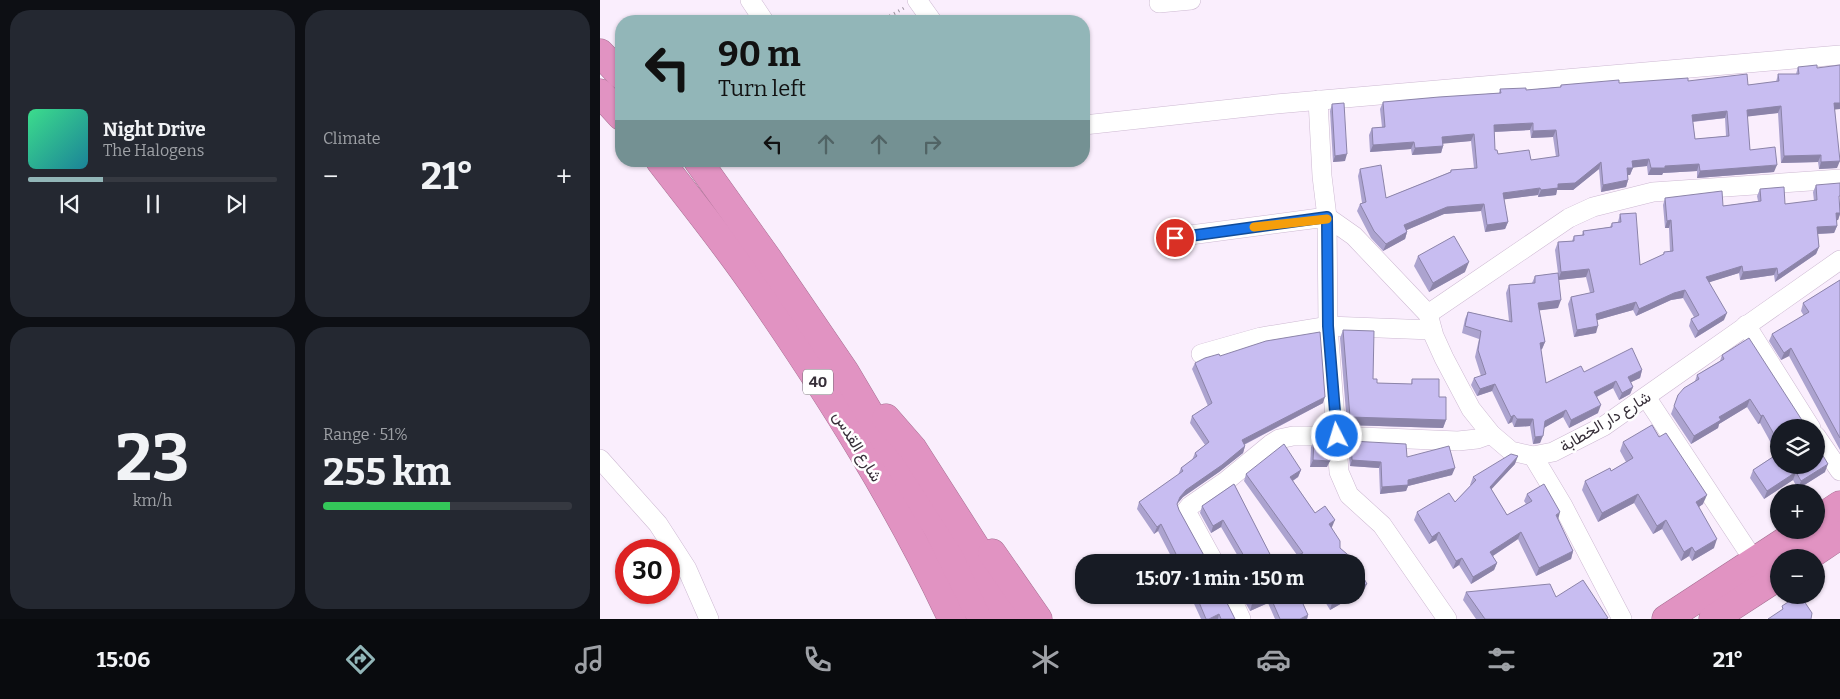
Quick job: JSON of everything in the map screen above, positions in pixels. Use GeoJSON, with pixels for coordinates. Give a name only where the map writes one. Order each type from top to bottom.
{"type":"FeatureCollection","features":[{"type":"Feature","properties":{"kind":"highway"},"geometry":{"type":"LineString","coordinates":[[600,53],[615,69]]}},
{"type":"Feature","properties":{"kind":"highway"},"geometry":{"type":"LineString","coordinates":[[600,93],[615,109]]}},
{"type":"Feature","properties":{"kind":"highway","name":"شارع القدس"},"geometry":{"type":"LineString","coordinates":[[665,167],[760,292],[843,420],[926,565],[952,619]]}},
{"type":"Feature","properties":{"kind":"highway","name":"شارع القدس"},"geometry":{"type":"LineString","coordinates":[[702,167],[768,258],[845,372],[938,529],[982,619]]}},
{"type":"Feature","properties":{"kind":"highway"},"geometry":{"type":"LineString","coordinates":[[845,372],[913,449],[959,505],[1038,619]]}},
{"type":"Feature","properties":{"kind":"highway"},"geometry":{"type":"LineString","coordinates":[[913,449],[975,546],[1008,619]]}},
{"type":"Feature","properties":{"kind":"highway"},"geometry":{"type":"LineString","coordinates":[[1825,531],[1840,505]]}},
{"type":"Feature","properties":{"kind":"highway"},"geometry":{"type":"LineString","coordinates":[[1666,619],[1789,539]]}},
{"type":"Feature","properties":{"kind":"highway"},"geometry":{"type":"LineString","coordinates":[[1713,619],[1770,582]]}},
{"type":"Feature","properties":{"kind":"street"},"geometry":{"type":"LineString","coordinates":[[750,0],[760,15]]}},
{"type":"Feature","properties":{"kind":"street"},"geometry":{"type":"LineString","coordinates":[[1159,2],[1191,0]]}},
{"type":"Feature","properties":{"kind":"street"},"geometry":{"type":"LineString","coordinates":[[911,4],[925,15]]}},
{"type":"Feature","properties":{"kind":"street"},"geometry":{"type":"LineString","coordinates":[[1090,124],[1318,100],[1840,55]]}},
{"type":"Feature","properties":{"kind":"street"},"geometry":{"type":"LineString","coordinates":[[1318,100],[1327,217],[1328,326],[1339,472],[1349,495],[1382,524],[1447,619]]}},
{"type":"Feature","properties":{"kind":"street"},"geometry":{"type":"LineString","coordinates":[[1201,354],[1261,336],[1328,326],[1430,322],[1569,218],[1593,207],[1653,192],[1840,179]]}},
{"type":"Feature","properties":{"kind":"street"},"geometry":{"type":"LineString","coordinates":[[1175,238],[1327,217]]}},
{"type":"Feature","properties":{"kind":"street","name":"شارع دار الخطابة"},"geometry":{"type":"LineString","coordinates":[[1327,217],[1354,236],[1430,322],[1444,358],[1471,409],[1491,434],[1511,451],[1534,456],[1553,452],[1604,426],[1840,260]]}},
{"type":"Feature","properties":{"kind":"street"},"geometry":{"type":"LineString","coordinates":[[1746,325],[1805,419]]}},
{"type":"Feature","properties":{"kind":"street"},"geometry":{"type":"LineString","coordinates":[[1646,397],[1755,562]]}},
{"type":"Feature","properties":{"kind":"street"},"geometry":{"type":"LineString","coordinates":[[1209,554],[1186,511],[1190,506],[1226,481],[1279,439],[1293,436],[1337,436],[1458,441],[1476,440],[1491,434]]}},
{"type":"Feature","properties":{"kind":"street"},"geometry":{"type":"LineString","coordinates":[[1825,449],[1840,471]]}},
{"type":"Feature","properties":{"kind":"street"},"geometry":{"type":"LineString","coordinates":[[1534,456],[1563,506],[1622,619]]}},
{"type":"Feature","properties":{"kind":"street"},"geometry":{"type":"LineString","coordinates":[[600,459],[658,524],[687,569],[709,619]]}},
{"type":"Feature","properties":{"kind":"street"},"geometry":{"type":"LineString","coordinates":[[1234,604],[1241,619]]}},
{"type":"Feature","properties":{"kind":"path"},"geometry":{"type":"LineString","coordinates":[[892,15],[911,4]]}},
{"type":"Feature","properties":{"kind":"building"},"geometry":{"type":"Polygon","coordinates":[[[1817,65],[1817,68],[1840,65],[1840,103],[1834,103],[1840,161],[1821,162],[1821,155],[1784,156],[1781,106],[1747,110],[1750,150],[1775,147],[1777,165],[1700,171],[1699,164],[1651,168],[1649,159],[1632,161],[1633,168],[1627,168],[1628,180],[1603,185],[1601,162],[1575,183],[1558,184],[1558,188],[1541,190],[1540,188],[1503,193],[1508,222],[1487,225],[1484,204],[1447,207],[1404,225],[1407,232],[1386,244],[1374,231],[1360,204],[1366,202],[1360,169],[1381,165],[1386,198],[1451,172],[1451,170],[1477,168],[1474,134],[1442,137],[1443,146],[1415,148],[1414,142],[1373,145],[1372,128],[1385,127],[1383,102],[1501,93],[1500,89],[1526,88],[1526,90],[1619,80],[1619,83],[1688,78],[1688,81],[1747,74],[1748,85],[1779,81],[1778,74],[1799,74],[1798,67],[1817,65]],[[1727,111],[1692,115],[1695,139],[1729,136],[1727,111]],[[1533,123],[1494,125],[1495,150],[1497,150],[1498,154],[1529,150],[1531,160],[1559,156],[1556,130],[1533,131],[1533,123]]]}},
{"type":"Feature","properties":{"kind":"building"},"geometry":{"type":"Polygon","coordinates":[[[1344,103],[1347,154],[1335,156],[1332,104],[1344,103]]]}},
{"type":"Feature","properties":{"kind":"building"},"geometry":{"type":"Polygon","coordinates":[[[1840,183],[1840,213],[1836,213],[1837,226],[1817,227],[1819,247],[1778,275],[1777,268],[1743,272],[1742,266],[1706,277],[1727,313],[1698,331],[1691,319],[1699,315],[1685,290],[1639,309],[1636,302],[1596,314],[1598,326],[1577,330],[1571,297],[1594,292],[1589,269],[1561,272],[1558,242],[1574,241],[1574,236],[1584,235],[1583,231],[1612,227],[1612,223],[1621,222],[1620,214],[1636,213],[1640,265],[1664,254],[1664,252],[1673,251],[1671,220],[1667,221],[1665,198],[1722,191],[1723,206],[1761,201],[1760,189],[1784,187],[1785,204],[1817,200],[1816,185],[1840,183]]]}},
{"type":"Feature","properties":{"kind":"building"},"geometry":{"type":"Polygon","coordinates":[[[1454,236],[1469,262],[1433,283],[1418,256],[1454,236]]]}},
{"type":"Feature","properties":{"kind":"building"},"geometry":{"type":"Polygon","coordinates":[[[1558,273],[1561,300],[1538,303],[1545,342],[1540,343],[1546,383],[1581,366],[1584,372],[1632,348],[1642,370],[1628,377],[1633,387],[1622,393],[1616,381],[1594,392],[1601,405],[1571,420],[1566,410],[1545,421],[1543,436],[1535,437],[1533,419],[1517,419],[1514,415],[1511,417],[1495,384],[1480,389],[1474,378],[1486,374],[1478,350],[1481,331],[1465,326],[1468,312],[1512,322],[1509,285],[1535,283],[1535,276],[1558,273]]]}},
{"type":"Feature","properties":{"kind":"building"},"geometry":{"type":"Polygon","coordinates":[[[1840,280],[1840,438],[1791,348],[1784,353],[1772,334],[1809,312],[1803,303],[1840,280]]]}},
{"type":"Feature","properties":{"kind":"building"},"geometry":{"type":"Polygon","coordinates":[[[1343,330],[1374,331],[1373,379],[1377,379],[1377,383],[1412,384],[1412,379],[1439,379],[1439,397],[1446,397],[1446,420],[1350,417],[1343,330]]]}},
{"type":"Feature","properties":{"kind":"building"},"geometry":{"type":"Polygon","coordinates":[[[1320,332],[1325,397],[1242,440],[1245,446],[1186,490],[1177,504],[1203,554],[1176,554],[1161,524],[1157,527],[1139,502],[1183,471],[1181,468],[1197,456],[1195,453],[1209,442],[1192,416],[1212,403],[1195,363],[1205,358],[1219,354],[1220,356],[1266,341],[1320,332]]]}},
{"type":"Feature","properties":{"kind":"building"},"geometry":{"type":"Polygon","coordinates":[[[1749,338],[1801,419],[1770,419],[1770,427],[1750,399],[1719,417],[1721,420],[1694,436],[1674,406],[1678,395],[1684,388],[1699,379],[1697,375],[1724,359],[1722,355],[1749,338]]]}},
{"type":"Feature","properties":{"kind":"building"},"geometry":{"type":"Polygon","coordinates":[[[1652,425],[1659,437],[1666,433],[1707,495],[1696,502],[1717,539],[1695,552],[1692,547],[1684,552],[1666,520],[1657,526],[1638,494],[1602,513],[1585,481],[1610,468],[1611,471],[1633,458],[1623,442],[1652,425]]]}},
{"type":"Feature","properties":{"kind":"building"},"geometry":{"type":"Polygon","coordinates":[[[1314,441],[1328,441],[1330,461],[1313,460],[1314,441]]]}},
{"type":"Feature","properties":{"kind":"building"},"geometry":{"type":"Polygon","coordinates":[[[1351,441],[1406,444],[1407,457],[1449,446],[1455,468],[1408,480],[1408,485],[1382,487],[1381,462],[1352,460],[1351,441]]]}},
{"type":"Feature","properties":{"kind":"building"},"geometry":{"type":"Polygon","coordinates":[[[1284,444],[1301,470],[1290,477],[1315,513],[1325,506],[1335,520],[1329,524],[1340,541],[1340,548],[1347,554],[1300,554],[1303,553],[1246,474],[1284,444]]]}},
{"type":"Feature","properties":{"kind":"building"},"geometry":{"type":"Polygon","coordinates":[[[1511,454],[1518,456],[1490,487],[1507,515],[1532,501],[1527,494],[1544,484],[1560,512],[1556,515],[1573,551],[1539,568],[1521,532],[1490,552],[1497,563],[1473,577],[1462,558],[1456,561],[1439,532],[1432,537],[1417,512],[1449,493],[1455,502],[1476,480],[1473,477],[1511,454]]]}},
{"type":"Feature","properties":{"kind":"building"},"geometry":{"type":"Polygon","coordinates":[[[1770,459],[1770,474],[1793,474],[1778,484],[1770,484],[1770,489],[1767,491],[1753,470],[1770,459]]]}},
{"type":"Feature","properties":{"kind":"building"},"geometry":{"type":"Polygon","coordinates":[[[1797,474],[1812,474],[1801,481],[1797,474]]]}},
{"type":"Feature","properties":{"kind":"building"},"geometry":{"type":"Polygon","coordinates":[[[1234,484],[1270,554],[1243,554],[1223,520],[1213,526],[1202,506],[1234,484]]]}},
{"type":"Feature","properties":{"kind":"building"},"geometry":{"type":"Polygon","coordinates":[[[1583,580],[1608,618],[1485,619],[1466,592],[1550,584],[1556,597],[1583,580]]]}},
{"type":"Feature","properties":{"kind":"building"},"geometry":{"type":"Polygon","coordinates":[[[1200,604],[1228,604],[1235,619],[1221,619],[1219,614],[1206,619],[1200,604]]]}},
{"type":"Feature","properties":{"kind":"building"},"geometry":{"type":"Polygon","coordinates":[[[1273,604],[1303,604],[1308,615],[1300,619],[1280,619],[1273,604]]]}},
{"type":"Feature","properties":{"kind":"building"},"geometry":{"type":"Polygon","coordinates":[[[1785,604],[1806,604],[1812,613],[1811,619],[1768,619],[1783,609],[1782,606],[1785,604]]]}},
{"type":"Feature","properties":{"kind":"slow traffic"},"geometry":{"type":"LineString","coordinates":[[1254,227],[1327,217],[1327,219]]}},
{"type":"Feature","properties":{"kind":"route"},"geometry":{"type":"LineString","coordinates":[[1175,238],[1327,217],[1328,326],[1337,436]]}}]}
